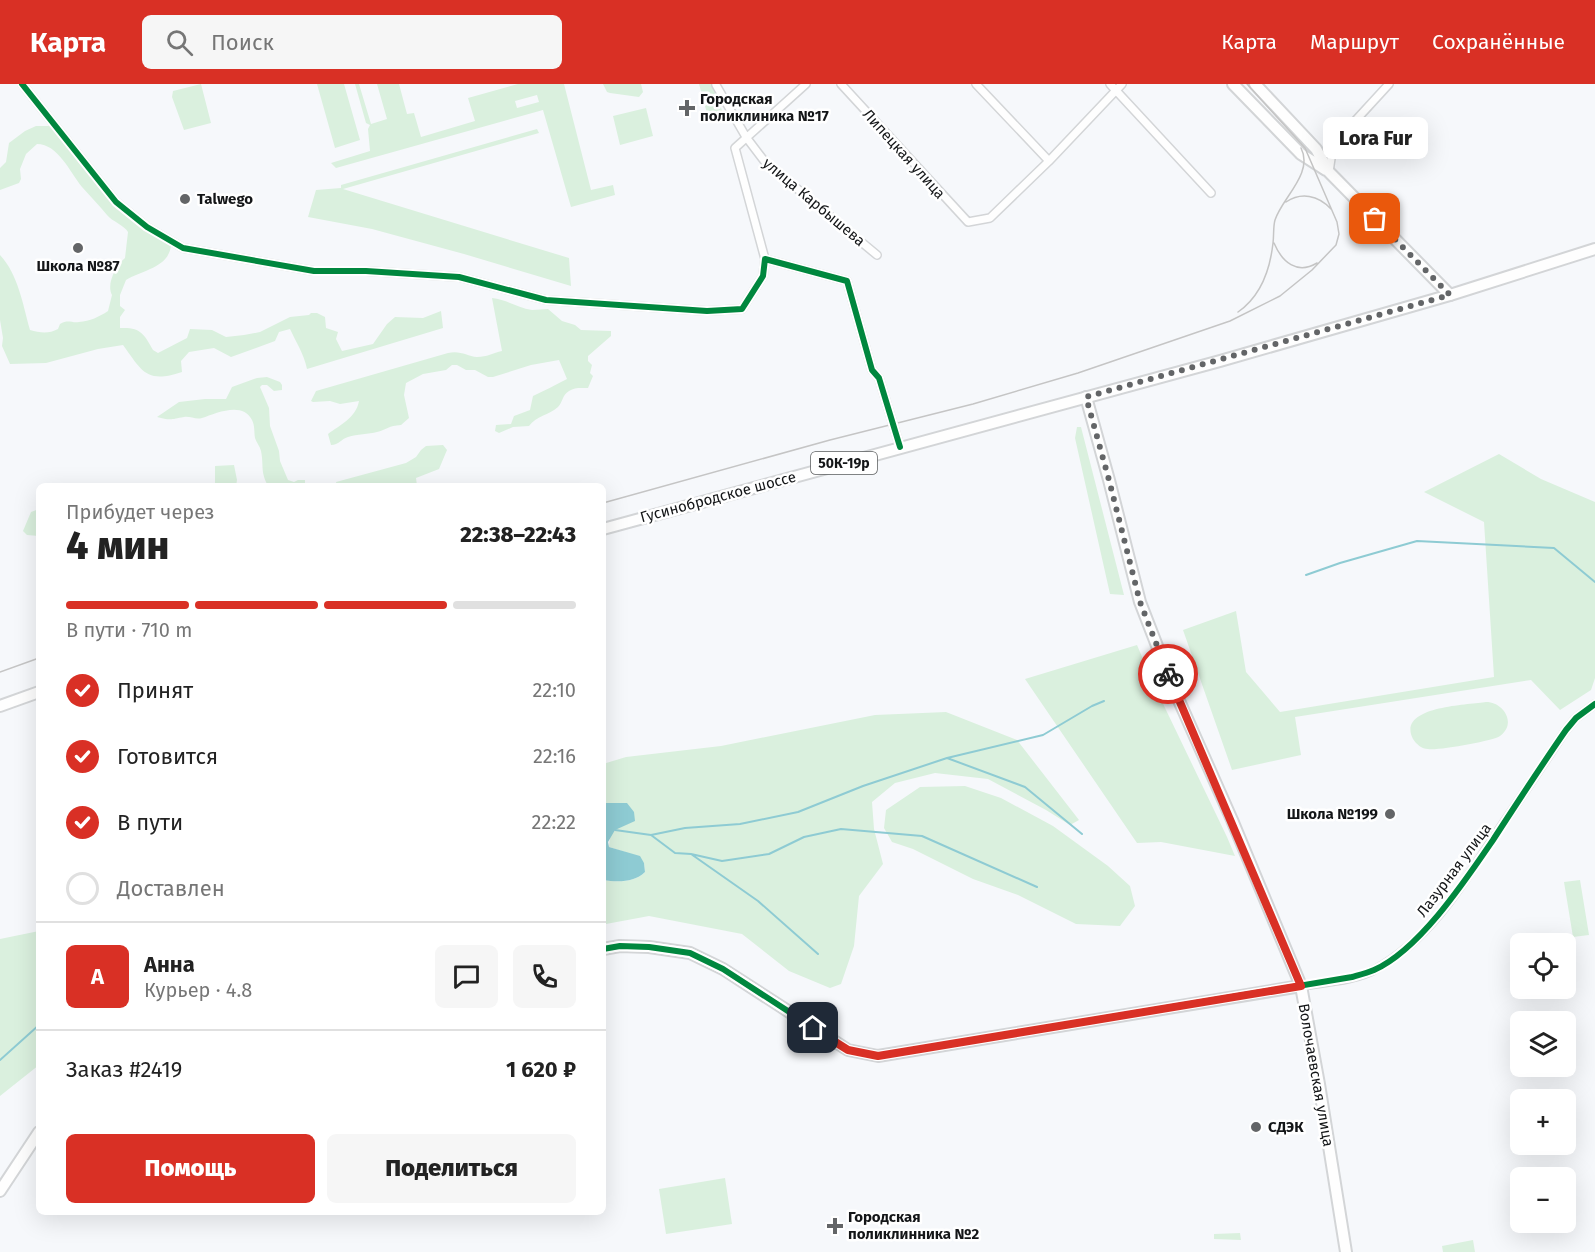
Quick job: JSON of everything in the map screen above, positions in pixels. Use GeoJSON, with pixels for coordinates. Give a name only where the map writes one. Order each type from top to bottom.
{"type":"FeatureCollection","features":[{"type":"Feature","properties":{"kind":"street"},"geometry":{"type":"LineString","coordinates":[[22,84],[116,202],[147,227],[183,248],[314,271],[366,271],[459,277],[546,300],[707,311],[742,309],[763,276],[765,259],[735,148],[806,84]]}},
{"type":"Feature","properties":{"kind":"street","name":"Липецкая улица"},"geometry":{"type":"LineString","coordinates":[[841,84],[968,222],[990,218],[1049,161]]}},
{"type":"Feature","properties":{"kind":"street"},"geometry":{"type":"LineString","coordinates":[[976,84],[1049,161],[1122,84]]}},
{"type":"Feature","properties":{"kind":"street"},"geometry":{"type":"LineString","coordinates":[[1110,84],[1211,193]]}},
{"type":"Feature","properties":{"kind":"street"},"geometry":{"type":"LineString","coordinates":[[1233,84],[1301,154],[1329,171]]}},
{"type":"Feature","properties":{"kind":"street"},"geometry":{"type":"LineString","coordinates":[[1255,84],[1316,149],[1329,171],[1450,295]]}},
{"type":"Feature","properties":{"kind":"street"},"geometry":{"type":"LineString","coordinates":[[1329,171],[1333,145],[1389,84]]}},
{"type":"Feature","properties":{"kind":"street","name":"улица Карбышева"},"geometry":{"type":"LineString","coordinates":[[716,85],[746,137],[765,162],[878,255]]}},
{"type":"Feature","properties":{"kind":"street","name":"Гусинобродское шоссе"},"geometry":{"type":"LineString","coordinates":[[606,528],[1450,295],[1595,249]]}},
{"type":"Feature","properties":{"kind":"street"},"geometry":{"type":"LineString","coordinates":[[765,259],[847,281],[872,370],[879,378],[900,447]]}},
{"type":"Feature","properties":{"kind":"street","name":"Волочаевская улица"},"geometry":{"type":"LineString","coordinates":[[1086,397],[1140,602],[1173,687],[1301,986],[1346,1252]]}},
{"type":"Feature","properties":{"kind":"street"},"geometry":{"type":"LineString","coordinates":[[0,706],[36,693]]}},
{"type":"Feature","properties":{"kind":"street","name":"Лазурная улица"},"geometry":{"type":"LineString","coordinates":[[606,948],[620,946],[649,947],[690,953],[723,969],[848,1050],[878,1056],[1352,977],[1374,970],[1392,959],[1444,908],[1471,872],[1566,730],[1576,718],[1595,704]]}},
{"type":"Feature","properties":{"kind":"street"},"geometry":{"type":"LineString","coordinates":[[0,1191],[36,1137]]}},
{"type":"Feature","properties":{"kind":"green space"},"geometry":{"type":"Polygon","coordinates":[[[201,84],[211,123],[184,130],[172,97],[173,91],[201,84]]]}},
{"type":"Feature","properties":{"kind":"green space"},"geometry":{"type":"Polygon","coordinates":[[[317,84],[344,84],[360,140],[335,148],[317,84]]]}},
{"type":"Feature","properties":{"kind":"green space"},"geometry":{"type":"Polygon","coordinates":[[[355,84],[359,84],[371,124],[387,119],[377,84],[399,84],[407,114],[414,113],[421,137],[475,121],[468,98],[518,84],[564,84],[591,190],[613,185],[615,195],[571,207],[543,110],[336,168],[331,163],[370,151],[368,129],[370,125],[366,123],[355,84]],[[537,95],[515,101],[517,108],[539,102],[537,95]]]}},
{"type":"Feature","properties":{"kind":"green space"},"geometry":{"type":"Polygon","coordinates":[[[603,84],[641,84],[643,92],[639,97],[610,93],[603,84]]]}},
{"type":"Feature","properties":{"kind":"green space"},"geometry":{"type":"Polygon","coordinates":[[[699,84],[712,84],[723,113],[708,117],[699,84]]]}},
{"type":"Feature","properties":{"kind":"green space"},"geometry":{"type":"Polygon","coordinates":[[[646,108],[653,136],[620,145],[613,116],[646,108]]]}},
{"type":"Feature","properties":{"kind":"green space"},"geometry":{"type":"Polygon","coordinates":[[[36,126],[51,126],[105,195],[131,218],[171,245],[169,253],[160,264],[126,280],[120,295],[120,306],[125,310],[120,317],[120,328],[137,330],[158,353],[187,338],[190,329],[212,330],[226,337],[244,335],[260,332],[290,317],[311,313],[325,317],[326,328],[338,332],[336,339],[342,351],[373,344],[395,317],[423,318],[441,311],[443,328],[307,369],[290,329],[279,332],[275,341],[231,357],[214,348],[189,352],[181,361],[182,372],[170,375],[153,376],[146,373],[123,345],[46,363],[10,364],[2,346],[0,255],[16,280],[30,330],[55,331],[60,324],[67,321],[87,321],[108,311],[112,295],[111,280],[118,265],[125,258],[128,232],[107,215],[57,154],[44,145],[37,144],[26,154],[20,169],[19,183],[0,190],[0,168],[6,162],[9,143],[36,126]]]}},
{"type":"Feature","properties":{"kind":"green space"},"geometry":{"type":"Polygon","coordinates":[[[537,129],[539,133],[343,189],[569,258],[571,286],[372,229],[308,217],[316,190],[341,188],[341,185],[537,129]]]}},
{"type":"Feature","properties":{"kind":"green space"},"geometry":{"type":"Polygon","coordinates":[[[492,298],[532,310],[548,309],[562,321],[575,325],[581,330],[611,331],[611,336],[588,356],[588,361],[592,365],[590,373],[593,376],[588,388],[576,388],[569,391],[558,407],[529,426],[513,427],[499,433],[495,431],[496,425],[511,424],[514,416],[530,410],[533,396],[567,379],[559,360],[531,365],[493,377],[452,365],[446,370],[423,374],[406,383],[404,395],[409,418],[401,425],[348,437],[331,445],[328,434],[351,417],[359,401],[340,404],[330,401],[313,402],[311,401],[316,391],[452,352],[477,357],[502,351],[492,298]]]}},
{"type":"Feature","properties":{"kind":"green space"},"geometry":{"type":"Polygon","coordinates":[[[267,377],[282,385],[282,390],[274,391],[267,385],[260,387],[269,408],[270,426],[288,480],[294,482],[305,480],[305,483],[267,483],[253,422],[248,414],[242,411],[222,411],[200,418],[157,417],[179,402],[226,399],[232,387],[267,377]]]}},
{"type":"Feature","properties":{"kind":"green space"},"geometry":{"type":"Polygon","coordinates":[[[1077,427],[1081,427],[1124,595],[1110,594],[1075,438],[1077,427]]]}},
{"type":"Feature","properties":{"kind":"green space"},"geometry":{"type":"Polygon","coordinates":[[[443,445],[447,450],[439,469],[416,478],[417,483],[336,483],[406,463],[416,457],[426,446],[443,445]]]}},
{"type":"Feature","properties":{"kind":"green space"},"geometry":{"type":"Polygon","coordinates":[[[1499,454],[1541,479],[1595,502],[1595,678],[1591,690],[1560,710],[1531,680],[1295,717],[1301,755],[1232,770],[1183,630],[1236,611],[1246,672],[1280,712],[1494,677],[1484,522],[1424,492],[1499,454]]]}},
{"type":"Feature","properties":{"kind":"green space"},"geometry":{"type":"Polygon","coordinates":[[[234,465],[236,483],[215,483],[215,466],[234,465]]]}},
{"type":"Feature","properties":{"kind":"green space"},"geometry":{"type":"Polygon","coordinates":[[[36,510],[36,536],[27,535],[23,531],[31,512],[36,510]]]}},
{"type":"Feature","properties":{"kind":"green space"},"geometry":{"type":"Polygon","coordinates":[[[1137,645],[1235,856],[1161,842],[1137,843],[1025,679],[1137,645]]]}},
{"type":"Feature","properties":{"kind":"green space"},"geometry":{"type":"Polygon","coordinates":[[[1486,702],[1498,706],[1506,714],[1508,726],[1500,736],[1477,743],[1433,749],[1421,747],[1413,739],[1411,728],[1415,720],[1424,714],[1451,706],[1486,702]]]}},
{"type":"Feature","properties":{"kind":"green space"},"geometry":{"type":"Polygon","coordinates":[[[946,712],[1017,740],[1079,820],[1070,825],[988,779],[935,773],[895,783],[872,802],[874,829],[883,864],[859,896],[854,946],[841,984],[830,988],[789,971],[742,934],[649,916],[606,924],[606,880],[631,880],[645,872],[644,863],[625,852],[609,847],[610,836],[626,803],[606,803],[606,763],[626,757],[721,746],[875,715],[946,712]]]}},
{"type":"Feature","properties":{"kind":"green space"},"geometry":{"type":"Polygon","coordinates":[[[965,786],[1001,798],[1053,826],[1108,866],[1130,886],[1135,906],[1120,926],[1076,924],[1018,895],[973,879],[913,849],[892,842],[884,828],[886,810],[920,787],[965,786]]]}},
{"type":"Feature","properties":{"kind":"green space"},"geometry":{"type":"Polygon","coordinates":[[[1580,880],[1589,935],[1576,937],[1576,933],[1572,933],[1564,882],[1580,880]]]}},
{"type":"Feature","properties":{"kind":"green space"},"geometry":{"type":"Polygon","coordinates":[[[36,932],[36,1067],[0,1096],[0,939],[36,932]]]}},
{"type":"Feature","properties":{"kind":"green space"},"geometry":{"type":"Polygon","coordinates":[[[725,1178],[732,1224],[666,1234],[659,1189],[725,1178]]]}},
{"type":"Feature","properties":{"kind":"green space"},"geometry":{"type":"Polygon","coordinates":[[[1240,1233],[1241,1240],[1214,1239],[1214,1234],[1240,1233]]]}},
{"type":"Feature","properties":{"kind":"green space"},"geometry":{"type":"Polygon","coordinates":[[[1473,1240],[1475,1252],[1443,1252],[1442,1246],[1473,1240]]]}},
{"type":"Feature","properties":{"kind":"water"},"geometry":{"type":"Polygon","coordinates":[[[606,803],[627,803],[634,812],[635,821],[615,830],[608,842],[609,847],[640,856],[644,863],[645,872],[641,876],[620,881],[606,880],[606,803]]]}},
{"type":"Feature","properties":{"kind":"waterway"},"geometry":{"type":"LineString","coordinates":[[1306,575],[1417,541],[1554,548],[1595,582]]}},
{"type":"Feature","properties":{"kind":"waterway"},"geometry":{"type":"LineString","coordinates":[[947,758],[1043,735],[1104,701]]}},
{"type":"Feature","properties":{"kind":"waterway"},"geometry":{"type":"LineString","coordinates":[[651,835],[685,828],[740,824],[798,812],[863,786],[947,758],[1025,787],[1082,834]]}},
{"type":"Feature","properties":{"kind":"waterway"},"geometry":{"type":"LineString","coordinates":[[691,854],[722,861],[769,854],[804,837],[841,829],[922,836],[1037,887]]}},
{"type":"Feature","properties":{"kind":"waterway"},"geometry":{"type":"LineString","coordinates":[[615,830],[651,835],[675,853],[691,854],[758,901],[818,954]]}},
{"type":"Feature","properties":{"kind":"waterway"},"geometry":{"type":"LineString","coordinates":[[0,1060],[36,1028]]}},
{"type":"Feature","properties":{"kind":"tram line"},"geometry":{"type":"LineString","coordinates":[[606,502],[830,440],[973,404],[1078,373],[1230,321],[1280,296],[1312,270],[1336,245],[1339,234],[1337,222],[1305,148],[1247,84]]}},
{"type":"Feature","properties":{"kind":"tram line"},"geometry":{"type":"LineString","coordinates":[[1238,312],[1253,298],[1267,272],[1272,253],[1275,220],[1296,185],[1303,167],[1304,157],[1301,148]]}},
{"type":"Feature","properties":{"kind":"tram line"},"geometry":{"type":"LineString","coordinates":[[1286,202],[1303,196],[1315,198],[1331,209]]}},
{"type":"Feature","properties":{"kind":"tram line"},"geometry":{"type":"LineString","coordinates":[[1274,243],[1281,256],[1291,265],[1303,268],[1317,263]]}},
{"type":"Feature","properties":{"kind":"tram line"},"geometry":{"type":"LineString","coordinates":[[0,672],[36,659]]}},
{"type":"Feature","properties":{"kind":"cycle path"},"geometry":{"type":"LineString","coordinates":[[22,84],[116,202],[147,227],[183,248],[314,271],[366,271],[459,277],[546,300],[707,311],[742,309],[763,276],[765,259],[847,281],[872,370],[879,378],[900,447]]}},
{"type":"Feature","properties":{"kind":"cycle path"},"geometry":{"type":"LineString","coordinates":[[606,948],[620,946],[649,947],[690,953],[723,969],[848,1050],[878,1056],[1352,977],[1374,970],[1391,960],[1424,931],[1469,875],[1566,730],[1576,718],[1595,704]]}},
{"type":"Feature","properties":{"kind":"way so far"},"geometry":{"type":"LineString","coordinates":[[1168,674],[1140,602],[1086,397],[1450,295],[1375,219]]}},
{"type":"Feature","properties":{"kind":"place","name":"Городская поликлиника №17"},"geometry":{"type":"Point","coordinates":[687,108]}},
{"type":"Feature","properties":{"kind":"place","name":"Talwego"},"geometry":{"type":"Point","coordinates":[185,199]}},
{"type":"Feature","properties":{"kind":"place","name":"Lora Fur"},"geometry":{"type":"Point","coordinates":[1375,219]}},
{"type":"Feature","properties":{"kind":"place","name":"Школа №87"},"geometry":{"type":"Point","coordinates":[78,248]}},
{"type":"Feature","properties":{"kind":"place","name":"Школа №199"},"geometry":{"type":"Point","coordinates":[1390,814]}},
{"type":"Feature","properties":{"kind":"place","name":"СДЭК"},"geometry":{"type":"Point","coordinates":[1256,1127]}},
{"type":"Feature","properties":{"kind":"place","name":"Городская поликлинника №2"},"geometry":{"type":"Point","coordinates":[835,1226]}},
{"type":"Feature","properties":{"kind":"route"},"geometry":{"type":"LineString","coordinates":[[813,1028],[848,1050],[878,1056],[1301,986],[1168,674]]}}]}
